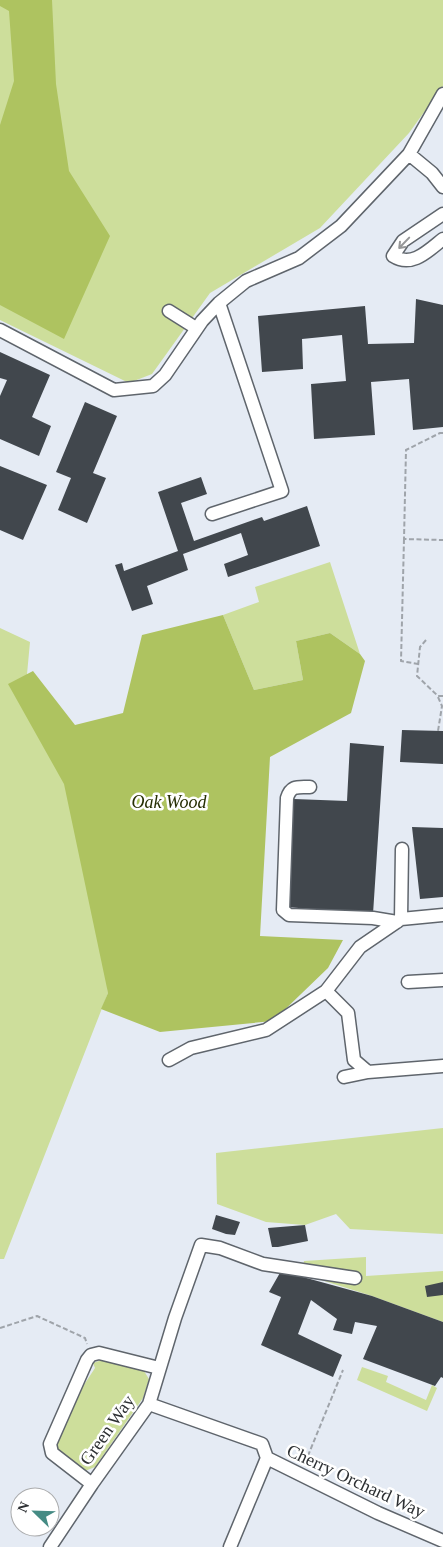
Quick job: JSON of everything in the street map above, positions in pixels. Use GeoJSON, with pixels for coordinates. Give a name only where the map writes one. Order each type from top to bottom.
{"type":"FeatureCollection","features":[{"type":"Feature","properties":{"kind":"street"},"geometry":{"type":"LineString","coordinates":[[0,330],[114,390],[153,386],[165,376],[196,328],[219,303],[246,280],[299,258],[341,226],[409,154],[443,94]]}},
{"type":"Feature","properties":{"kind":"street"},"geometry":{"type":"LineString","coordinates":[[409,154],[432,173],[443,187]]}},
{"type":"Feature","properties":{"kind":"street"},"geometry":{"type":"LineString","coordinates":[[443,214],[403,242],[393,256],[400,260],[417,259],[438,243],[443,256]]}},
{"type":"Feature","properties":{"kind":"street"},"geometry":{"type":"LineString","coordinates":[[212,514],[282,490],[219,303]]}},
{"type":"Feature","properties":{"kind":"street"},"geometry":{"type":"LineString","coordinates":[[169,311],[196,328]]}},
{"type":"Feature","properties":{"kind":"street"},"geometry":{"type":"LineString","coordinates":[[310,787],[295,787],[291,789],[287,798],[283,910],[289,915],[399,920],[443,916]]}},
{"type":"Feature","properties":{"kind":"street"},"geometry":{"type":"LineString","coordinates":[[399,920],[402,850]]}},
{"type":"Feature","properties":{"kind":"street"},"geometry":{"type":"LineString","coordinates":[[170,1060],[191,1048],[266,1030],[326,991],[360,947],[399,920]]}},
{"type":"Feature","properties":{"kind":"street"},"geometry":{"type":"LineString","coordinates":[[408,982],[443,980]]}},
{"type":"Feature","properties":{"kind":"street"},"geometry":{"type":"LineString","coordinates":[[326,991],[348,1013],[354,1060],[368,1072]]}},
{"type":"Feature","properties":{"kind":"street"},"geometry":{"type":"LineString","coordinates":[[344,1077],[368,1072],[443,1066]]}},
{"type":"Feature","properties":{"kind":"street","name":"Green Way"},"geometry":{"type":"LineString","coordinates":[[50,1547],[149,1404],[175,1318],[201,1245],[220,1248],[263,1264],[355,1278]]}},
{"type":"Feature","properties":{"kind":"street"},"geometry":{"type":"LineString","coordinates":[[91,1355],[99,1353],[159,1368]]}},
{"type":"Feature","properties":{"kind":"street","name":"Green Way"},"geometry":{"type":"LineString","coordinates":[[91,1355],[87,1360],[50,1444],[52,1453],[92,1484]]}},
{"type":"Feature","properties":{"kind":"street","name":"Cherry Orchard Way"},"geometry":{"type":"LineString","coordinates":[[149,1404],[262,1444],[267,1458],[378,1513],[443,1541]]}},
{"type":"Feature","properties":{"kind":"street"},"geometry":{"type":"LineString","coordinates":[[230,1547],[267,1458]]}},
{"type":"Feature","properties":{"kind":"path"},"geometry":{"type":"LineString","coordinates":[[418,664],[401,661],[406,450],[443,433]]}},
{"type":"Feature","properties":{"kind":"path"},"geometry":{"type":"LineString","coordinates":[[404,539],[443,540]]}},
{"type":"Feature","properties":{"kind":"path"},"geometry":{"type":"LineString","coordinates":[[426,640],[420,647],[417,676],[438,696],[442,706],[438,731]]}},
{"type":"Feature","properties":{"kind":"path"},"geometry":{"type":"LineString","coordinates":[[438,696],[443,696]]}},
{"type":"Feature","properties":{"kind":"path"},"geometry":{"type":"LineString","coordinates":[[0,1328],[36,1316],[85,1338],[91,1355]]}},
{"type":"Feature","properties":{"kind":"path"},"geometry":{"type":"LineString","coordinates":[[300,1474],[343,1370]]}},
{"type":"Feature","properties":{"kind":"green space"},"geometry":{"type":"Polygon","coordinates":[[[0,0],[443,0],[443,86],[409,133],[320,228],[210,293],[152,374],[129,383],[0,320],[0,0]]]}},
{"type":"Feature","properties":{"kind":"green space"},"geometry":{"type":"Polygon","coordinates":[[[0,0],[52,0],[56,84],[69,171],[110,236],[64,339],[0,305],[0,125],[14,81],[9,11],[0,6],[0,0]]]}},
{"type":"Feature","properties":{"kind":"green space"},"geometry":{"type":"Polygon","coordinates":[[[330,562],[360,654],[330,633],[296,641],[303,680],[254,690],[223,615],[259,602],[255,587],[330,562]]]}},
{"type":"Feature","properties":{"kind":"green space","name":"Oak Wood"},"geometry":{"type":"Polygon","coordinates":[[[223,615],[254,690],[303,680],[296,641],[330,633],[360,654],[365,661],[351,713],[270,757],[260,936],[343,940],[328,968],[273,1021],[160,1032],[101,1009],[108,993],[64,784],[8,684],[33,671],[75,725],[123,713],[142,635],[223,615]]]}},
{"type":"Feature","properties":{"kind":"green space"},"geometry":{"type":"Polygon","coordinates":[[[0,628],[30,642],[26,685],[93,784],[108,993],[4,1259],[0,1259],[0,628]]]}},
{"type":"Feature","properties":{"kind":"green space"},"geometry":{"type":"Polygon","coordinates":[[[443,1128],[443,1234],[350,1229],[336,1214],[305,1225],[266,1222],[217,1204],[216,1153],[443,1128]]]}},
{"type":"Feature","properties":{"kind":"green space"},"geometry":{"type":"Polygon","coordinates":[[[366,1257],[366,1276],[443,1271],[443,1322],[372,1296],[302,1274],[304,1261],[366,1257]]]}},
{"type":"Feature","properties":{"kind":"green space"},"geometry":{"type":"Polygon","coordinates":[[[105,1359],[139,1368],[144,1371],[149,1379],[143,1398],[95,1467],[85,1471],[58,1450],[57,1444],[78,1394],[95,1368],[93,1363],[105,1359]]]}},
{"type":"Feature","properties":{"kind":"green space"},"geometry":{"type":"Polygon","coordinates":[[[362,1367],[388,1376],[386,1382],[426,1400],[432,1385],[437,1388],[427,1411],[357,1380],[362,1367]]]}},
{"type":"Feature","properties":{"kind":"building"},"geometry":{"type":"Polygon","coordinates":[[[416,299],[443,305],[443,427],[413,430],[409,379],[371,382],[375,435],[314,439],[311,384],[346,381],[342,335],[302,339],[303,369],[262,372],[258,316],[365,306],[368,344],[414,343],[416,299]]]}},
{"type":"Feature","properties":{"kind":"building"},"geometry":{"type":"Polygon","coordinates":[[[0,352],[50,375],[32,417],[51,426],[39,456],[0,439],[0,396],[7,380],[0,378],[0,352]]]}},
{"type":"Feature","properties":{"kind":"building"},"geometry":{"type":"Polygon","coordinates":[[[85,402],[117,416],[93,473],[106,478],[87,523],[58,510],[71,478],[56,472],[85,402]]]}},
{"type":"Feature","properties":{"kind":"building"},"geometry":{"type":"Polygon","coordinates":[[[0,466],[47,485],[23,540],[0,530],[0,466]]]}},
{"type":"Feature","properties":{"kind":"building"},"geometry":{"type":"Polygon","coordinates":[[[201,477],[207,494],[181,503],[194,541],[262,517],[264,521],[307,506],[320,546],[228,577],[224,564],[248,555],[241,533],[183,554],[188,570],[147,586],[153,604],[132,611],[115,565],[122,563],[124,571],[178,551],[158,492],[201,477]]]}},
{"type":"Feature","properties":{"kind":"building"},"geometry":{"type":"Polygon","coordinates":[[[402,730],[443,731],[443,764],[400,762],[402,730]]]}},
{"type":"Feature","properties":{"kind":"building"},"geometry":{"type":"Polygon","coordinates":[[[350,743],[384,746],[373,914],[286,907],[294,799],[347,801],[350,743]]]}},
{"type":"Feature","properties":{"kind":"building"},"geometry":{"type":"Polygon","coordinates":[[[412,827],[443,828],[443,897],[420,899],[412,827]]]}},
{"type":"Feature","properties":{"kind":"building"},"geometry":{"type":"Polygon","coordinates":[[[216,1215],[240,1222],[235,1235],[212,1229],[216,1215]]]}},
{"type":"Feature","properties":{"kind":"building"},"geometry":{"type":"Polygon","coordinates":[[[305,1225],[308,1241],[272,1247],[268,1228],[305,1225]]]}},
{"type":"Feature","properties":{"kind":"building"},"geometry":{"type":"Polygon","coordinates":[[[281,1271],[372,1296],[443,1322],[443,1378],[441,1377],[435,1386],[363,1359],[377,1326],[355,1322],[352,1334],[333,1330],[337,1319],[311,1300],[298,1334],[342,1355],[333,1377],[261,1345],[281,1297],[269,1292],[281,1271]]]}},
{"type":"Feature","properties":{"kind":"building"},"geometry":{"type":"Polygon","coordinates":[[[443,1282],[443,1295],[427,1297],[425,1286],[443,1282]]]}}]}
